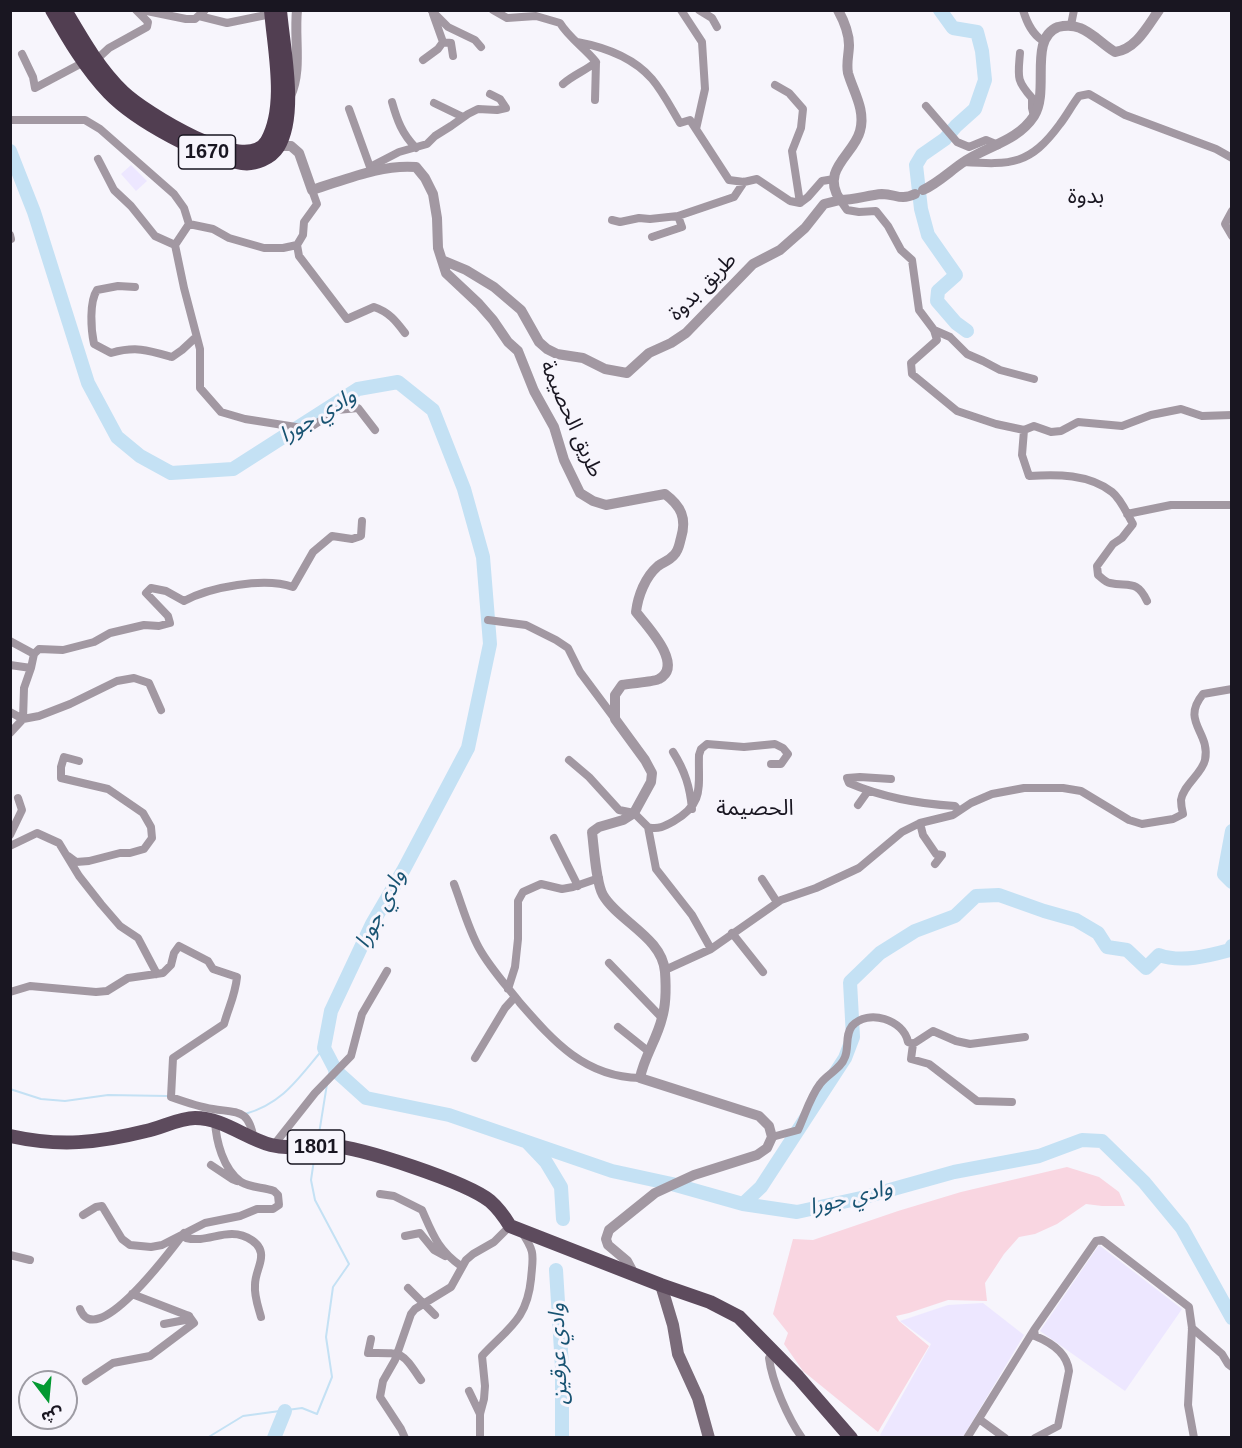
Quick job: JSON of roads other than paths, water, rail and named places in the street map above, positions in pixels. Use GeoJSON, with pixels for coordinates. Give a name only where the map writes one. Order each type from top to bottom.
{"type":"FeatureCollection","features":[{"type":"Feature","properties":{"kind":"highway","name":"1670"},"geometry":{"type":"LineString","coordinates":[[52,10],[90,61],[147,111],[177,129],[236,152],[254,152],[273,144],[277,96],[274,12]]}},
{"type":"Feature","properties":{"kind":"highway","name":"1670"},"geometry":{"type":"LineString","coordinates":[[65,10],[90,61]]}},
{"type":"Feature","properties":{"kind":"highway"},"geometry":{"type":"LineString","coordinates":[[273,144],[286,120],[288,99],[274,12]]}},
{"type":"Feature","properties":{"kind":"main road","name":"1801"},"geometry":{"type":"LineString","coordinates":[[10,1136],[28,1140],[84,1143],[148,1131],[192,1118],[215,1121],[254,1140],[273,1146],[288,1148],[332,1146],[363,1152],[466,1187],[488,1200],[515,1228],[661,1286],[710,1302],[739,1317],[852,1437]]}},
{"type":"Feature","properties":{"kind":"main road"},"geometry":{"type":"LineString","coordinates":[[661,1286],[673,1325],[678,1354],[698,1398],[709,1437]]}},
{"type":"Feature","properties":{"kind":"street"},"geometry":{"type":"LineString","coordinates":[[22,54],[33,77],[35,88],[90,61],[147,27],[148,22],[136,10]]}},
{"type":"Feature","properties":{"kind":"street"},"geometry":{"type":"LineString","coordinates":[[142,10],[186,20],[195,20],[202,13],[226,23],[274,12]]}},
{"type":"Feature","properties":{"kind":"street"},"geometry":{"type":"LineString","coordinates":[[288,99],[294,87],[297,67],[295,26],[297,10]]}},
{"type":"Feature","properties":{"kind":"street"},"geometry":{"type":"LineString","coordinates":[[493,10],[507,18],[536,16],[560,23],[566,33],[596,62],[595,100]]}},
{"type":"Feature","properties":{"kind":"street"},"geometry":{"type":"LineString","coordinates":[[681,10],[702,42],[705,89],[696,129]]}},
{"type":"Feature","properties":{"kind":"street"},"geometry":{"type":"LineString","coordinates":[[699,10],[712,18],[717,27]]}},
{"type":"Feature","properties":{"kind":"street"},"geometry":{"type":"LineString","coordinates":[[838,10],[845,24],[849,44],[847,70],[858,99],[861,130],[841,160],[834,178],[834,191],[847,210],[876,211],[888,225],[902,250],[912,260],[919,310],[934,330],[937,340],[911,363],[912,374],[957,411],[996,424],[1024,430],[1034,426],[1051,432],[1061,431],[1078,422],[1115,427],[1151,415],[1182,409],[1202,416],[1232,415]]}},
{"type":"Feature","properties":{"kind":"street"},"geometry":{"type":"LineString","coordinates":[[1023,10],[1026,21],[1036,36],[1043,41]]}},
{"type":"Feature","properties":{"kind":"street"},"geometry":{"type":"LineString","coordinates":[[1071,25],[1074,10]]}},
{"type":"Feature","properties":{"kind":"street"},"geometry":{"type":"LineString","coordinates":[[1034,116],[1041,95],[1043,41],[1049,32],[1060,26],[1071,25],[1083,29],[1114,52],[1124,50],[1141,37],[1159,10]]}},
{"type":"Feature","properties":{"kind":"street"},"geometry":{"type":"LineString","coordinates":[[432,11],[443,42]]}},
{"type":"Feature","properties":{"kind":"street"},"geometry":{"type":"LineString","coordinates":[[432,11],[448,27],[475,40],[482,47]]}},
{"type":"Feature","properties":{"kind":"street"},"geometry":{"type":"LineString","coordinates":[[443,42],[451,43],[453,56]]}},
{"type":"Feature","properties":{"kind":"street"},"geometry":{"type":"LineString","coordinates":[[423,60],[438,49],[443,42]]}},
{"type":"Feature","properties":{"kind":"street"},"geometry":{"type":"LineString","coordinates":[[577,42],[597,45],[613,52],[652,79],[680,123],[690,120],[729,180],[744,182],[757,179],[790,201],[800,203],[822,181],[834,178]]}},
{"type":"Feature","properties":{"kind":"street"},"geometry":{"type":"LineString","coordinates":[[1020,53],[1018,71],[1020,84],[1032,98],[1034,116]]}},
{"type":"Feature","properties":{"kind":"street"},"geometry":{"type":"LineString","coordinates":[[563,84],[572,75],[583,72],[596,62]]}},
{"type":"Feature","properties":{"kind":"street"},"geometry":{"type":"LineString","coordinates":[[775,85],[789,93],[803,109],[801,128],[792,151],[800,203]]}},
{"type":"Feature","properties":{"kind":"street"},"geometry":{"type":"LineString","coordinates":[[349,109],[371,170],[399,152],[427,144],[435,136],[478,109],[506,108],[500,99],[490,93]]}},
{"type":"Feature","properties":{"kind":"street"},"geometry":{"type":"LineString","coordinates":[[963,162],[1008,164],[1034,154],[1050,137],[1079,96],[1089,94],[1125,115],[1216,149],[1232,158]]}},
{"type":"Feature","properties":{"kind":"street"},"geometry":{"type":"LineString","coordinates":[[392,102],[405,138],[416,148]]}},
{"type":"Feature","properties":{"kind":"street"},"geometry":{"type":"LineString","coordinates":[[434,103],[463,117]]}},
{"type":"Feature","properties":{"kind":"street"},"geometry":{"type":"LineString","coordinates":[[926,106],[957,142],[969,147],[986,140],[998,145]]}},
{"type":"Feature","properties":{"kind":"street","name":"طريق بدوة"},"geometry":{"type":"LineString","coordinates":[[441,260],[466,270],[494,286],[521,309],[539,342],[547,349],[557,354],[583,358],[604,369],[627,373],[649,353],[686,333],[753,264],[780,250],[805,228],[824,204],[882,194],[906,198],[946,176],[963,162],[1025,129],[1034,116]]}},
{"type":"Feature","properties":{"kind":"street"},"geometry":{"type":"LineString","coordinates":[[10,120],[85,120],[100,129],[174,194],[184,208],[189,224]]}},
{"type":"Feature","properties":{"kind":"street"},"geometry":{"type":"LineString","coordinates":[[273,144],[291,146],[299,153],[316,204],[304,222],[303,235],[297,245],[299,256],[347,320],[374,307],[384,310],[396,320],[405,333]]}},
{"type":"Feature","properties":{"kind":"street"},"geometry":{"type":"LineString","coordinates":[[98,159],[114,190],[131,206],[155,236],[175,245]]}},
{"type":"Feature","properties":{"kind":"street","name":"طريق الحصيمة"},"geometry":{"type":"LineString","coordinates":[[312,190],[371,170],[401,166],[416,167],[433,194],[438,248],[446,273],[478,304],[518,351],[534,391],[554,427],[564,460],[580,493],[593,501],[606,505],[665,494],[676,502],[683,512],[684,531],[679,548],[667,561],[658,566],[647,582],[638,596],[636,612],[664,648],[667,660],[666,672],[658,680],[622,685],[615,695],[615,719]]}},
{"type":"Feature","properties":{"kind":"street"},"geometry":{"type":"LineString","coordinates":[[612,220],[620,222],[639,218],[678,216],[734,197],[744,182]]}},
{"type":"Feature","properties":{"kind":"street"},"geometry":{"type":"LineString","coordinates":[[1232,211],[1226,224],[1232,236]]}},
{"type":"Feature","properties":{"kind":"street"},"geometry":{"type":"LineString","coordinates":[[652,237],[682,227],[678,216]]}},
{"type":"Feature","properties":{"kind":"street"},"geometry":{"type":"LineString","coordinates":[[189,224],[213,229],[229,238],[264,248],[297,245]]}},
{"type":"Feature","properties":{"kind":"street"},"geometry":{"type":"LineString","coordinates":[[189,224],[175,245],[200,349],[200,388],[221,412],[245,419],[296,427],[311,426],[337,410],[358,408],[375,430]]}},
{"type":"Feature","properties":{"kind":"street"},"geometry":{"type":"LineString","coordinates":[[135,287],[118,286],[97,290],[92,297],[91,332],[94,345],[111,353],[126,348],[141,348],[172,357],[196,337]]}},
{"type":"Feature","properties":{"kind":"street"},"geometry":{"type":"LineString","coordinates":[[934,330],[950,337],[967,354],[1000,370],[1034,380]]}},
{"type":"Feature","properties":{"kind":"street"},"geometry":{"type":"LineString","coordinates":[[1024,430],[1022,455],[1029,476],[1053,474],[1081,477],[1112,492],[1133,524],[1096,566],[1098,575],[1108,583],[1125,583],[1137,587],[1147,601]]}},
{"type":"Feature","properties":{"kind":"street"},"geometry":{"type":"LineString","coordinates":[[1127,514],[1171,505],[1232,505]]}},
{"type":"Feature","properties":{"kind":"street"},"geometry":{"type":"LineString","coordinates":[[23,719],[24,688],[34,654],[39,650],[63,650],[94,642],[110,633],[170,623],[168,616],[146,593],[152,588],[166,591],[184,602],[196,595],[255,582],[282,583],[293,587],[313,552],[332,536],[352,539],[361,536],[362,521]]}},
{"type":"Feature","properties":{"kind":"street"},"geometry":{"type":"LineString","coordinates":[[488,620],[526,625],[568,648],[580,672],[645,760],[652,773],[651,782],[634,813],[623,820],[599,827],[592,832],[603,895],[648,939],[665,970],[662,1018],[640,1078]]}},
{"type":"Feature","properties":{"kind":"street"},"geometry":{"type":"LineString","coordinates":[[10,641],[34,654]]}},
{"type":"Feature","properties":{"kind":"street"},"geometry":{"type":"LineString","coordinates":[[10,665],[31,668]]}},
{"type":"Feature","properties":{"kind":"street"},"geometry":{"type":"LineString","coordinates":[[10,734],[23,719],[39,716],[70,704],[117,681],[134,678],[149,683],[161,710]]}},
{"type":"Feature","properties":{"kind":"street"},"geometry":{"type":"LineString","coordinates":[[665,970],[711,949],[777,902],[816,888],[859,868],[889,841],[920,823],[953,815],[971,803],[992,794],[1024,788],[1063,788],[1081,791],[1129,820],[1142,824],[1173,819],[1183,814],[1181,798],[1205,761],[1201,732],[1194,719],[1195,704],[1203,694],[1232,689]]}},
{"type":"Feature","properties":{"kind":"street"},"geometry":{"type":"LineString","coordinates":[[10,711],[23,719]]}},
{"type":"Feature","properties":{"kind":"street"},"geometry":{"type":"LineString","coordinates":[[569,760],[589,777],[619,810],[634,813],[648,827],[654,829],[661,828],[692,809],[698,800],[699,755],[701,749],[707,744],[744,747],[765,743],[775,744],[788,753],[781,764],[771,764]]}},
{"type":"Feature","properties":{"kind":"street"},"geometry":{"type":"LineString","coordinates":[[673,752],[686,776],[692,809]]}},
{"type":"Feature","properties":{"kind":"street"},"geometry":{"type":"LineString","coordinates":[[68,856],[76,862],[130,853],[144,849],[152,838],[151,827],[143,813],[135,806],[108,789],[62,778],[61,767],[64,756],[79,760]]}},
{"type":"Feature","properties":{"kind":"street"},"geometry":{"type":"LineString","coordinates":[[891,779],[847,778],[849,783],[868,791],[934,805],[955,806],[959,811]]}},
{"type":"Feature","properties":{"kind":"street"},"geometry":{"type":"LineString","coordinates":[[858,804],[868,791]]}},
{"type":"Feature","properties":{"kind":"street"},"geometry":{"type":"LineString","coordinates":[[10,835],[22,810],[18,798]]}},
{"type":"Feature","properties":{"kind":"street"},"geometry":{"type":"LineString","coordinates":[[920,823],[923,835],[936,854],[942,855],[935,864]]}},
{"type":"Feature","properties":{"kind":"street"},"geometry":{"type":"LineString","coordinates":[[648,827],[656,869],[687,908],[711,949]]}},
{"type":"Feature","properties":{"kind":"street"},"geometry":{"type":"LineString","coordinates":[[10,846],[37,833],[59,843],[79,876],[101,904],[120,926],[138,938],[157,974]]}},
{"type":"Feature","properties":{"kind":"street"},"geometry":{"type":"LineString","coordinates":[[554,838],[578,886]]}},
{"type":"Feature","properties":{"kind":"street"},"geometry":{"type":"LineString","coordinates":[[508,989],[515,967],[518,901],[523,892],[541,884],[562,889],[599,878]]}},
{"type":"Feature","properties":{"kind":"street"},"geometry":{"type":"LineString","coordinates":[[762,879],[777,902]]}},
{"type":"Feature","properties":{"kind":"street"},"geometry":{"type":"LineString","coordinates":[[454,884],[480,949],[508,989],[552,1039],[578,1059],[614,1076],[640,1078],[759,1116],[769,1126],[772,1137],[767,1148],[757,1155],[694,1175],[663,1189],[643,1201],[633,1212],[609,1230],[606,1239],[608,1245],[627,1261],[633,1274]]}},
{"type":"Feature","properties":{"kind":"street"},"geometry":{"type":"LineString","coordinates":[[732,933],[763,972]]}},
{"type":"Feature","properties":{"kind":"street"},"geometry":{"type":"LineString","coordinates":[[10,992],[30,986],[107,991],[128,978],[163,973],[171,965],[174,953],[179,946],[208,961],[213,969],[237,977],[236,994],[228,1009],[224,1024],[173,1058],[171,1097],[215,1110],[231,1110],[243,1115],[252,1125],[254,1140]]}},
{"type":"Feature","properties":{"kind":"street"},"geometry":{"type":"LineString","coordinates":[[609,963],[662,1018]]}},
{"type":"Feature","properties":{"kind":"street"},"geometry":{"type":"LineString","coordinates":[[273,1146],[315,1093],[351,1056],[362,1014],[387,970]]}},
{"type":"Feature","properties":{"kind":"street"},"geometry":{"type":"LineString","coordinates":[[475,1058],[505,1008],[515,997]]}},
{"type":"Feature","properties":{"kind":"street"},"geometry":{"type":"LineString","coordinates":[[772,1137],[798,1130],[820,1083],[845,1058],[848,1035],[855,1023],[869,1018],[890,1020],[907,1036],[908,1042],[913,1044]]}},
{"type":"Feature","properties":{"kind":"street"},"geometry":{"type":"LineString","coordinates":[[618,1027],[648,1051]]}},
{"type":"Feature","properties":{"kind":"street"},"geometry":{"type":"LineString","coordinates":[[1012,1102],[977,1101],[929,1064],[911,1059],[913,1044],[933,1031],[956,1041],[970,1044],[1025,1037]]}},
{"type":"Feature","properties":{"kind":"street"},"geometry":{"type":"LineString","coordinates":[[215,1121],[220,1149],[225,1160],[241,1181]]}},
{"type":"Feature","properties":{"kind":"street"},"geometry":{"type":"LineString","coordinates":[[83,1215],[102,1206],[122,1239],[130,1245],[151,1247],[162,1245],[205,1223],[240,1216],[257,1209],[273,1209],[279,1205],[278,1195],[274,1191],[232,1179],[211,1165]]}},
{"type":"Feature","properties":{"kind":"street"},"geometry":{"type":"LineString","coordinates":[[380,1194],[394,1196],[422,1210],[433,1236],[446,1256]]}},
{"type":"Feature","properties":{"kind":"street"},"geometry":{"type":"LineString","coordinates":[[405,1437],[380,1397],[383,1381],[398,1354],[411,1314],[423,1302],[451,1287],[460,1274],[461,1266],[473,1254],[515,1228],[530,1243],[534,1259],[529,1295],[525,1307],[512,1328],[482,1356],[485,1386],[480,1414],[480,1437]]}},
{"type":"Feature","properties":{"kind":"street"},"geometry":{"type":"LineString","coordinates":[[80,1309],[81,1313],[90,1318],[98,1318],[124,1303],[155,1272],[184,1233]]}},
{"type":"Feature","properties":{"kind":"street"},"geometry":{"type":"LineString","coordinates":[[184,1233],[186,1238],[195,1240],[233,1233],[255,1242],[262,1256],[255,1285],[255,1296],[261,1317]]}},
{"type":"Feature","properties":{"kind":"street"},"geometry":{"type":"LineString","coordinates":[[405,1236],[420,1233],[434,1250],[461,1266]]}},
{"type":"Feature","properties":{"kind":"street"},"geometry":{"type":"LineString","coordinates":[[967,1437],[1084,1255],[1096,1241],[1102,1240],[1189,1307],[1192,1328],[1188,1405],[1194,1437]]}},
{"type":"Feature","properties":{"kind":"street"},"geometry":{"type":"LineString","coordinates":[[10,1255],[30,1260]]}},
{"type":"Feature","properties":{"kind":"street"},"geometry":{"type":"LineString","coordinates":[[408,1288],[435,1315]]}},
{"type":"Feature","properties":{"kind":"street"},"geometry":{"type":"LineString","coordinates":[[86,1381],[113,1364],[150,1356],[194,1323],[189,1316],[132,1294]]}},
{"type":"Feature","properties":{"kind":"street"},"geometry":{"type":"LineString","coordinates":[[164,1324],[185,1320],[189,1316]]}},
{"type":"Feature","properties":{"kind":"street"},"geometry":{"type":"LineString","coordinates":[[1192,1328],[1222,1354],[1232,1366]]}},
{"type":"Feature","properties":{"kind":"street"},"geometry":{"type":"LineString","coordinates":[[1034,1330],[1035,1336],[1058,1350],[1068,1362],[1070,1371],[1058,1426],[1035,1437]]}},
{"type":"Feature","properties":{"kind":"street"},"geometry":{"type":"LineString","coordinates":[[370,1339],[368,1353],[404,1356],[421,1380]]}},
{"type":"Feature","properties":{"kind":"street"},"geometry":{"type":"LineString","coordinates":[[774,1352],[769,1358],[770,1367],[794,1426],[802,1437]]}},
{"type":"Feature","properties":{"kind":"street"},"geometry":{"type":"LineString","coordinates":[[469,1391],[480,1414]]}},
{"type":"Feature","properties":{"kind":"street"},"geometry":{"type":"LineString","coordinates":[[978,1419],[1005,1437]]}},
{"type":"Feature","properties":{"kind":"waterway"},"geometry":{"type":"LineString","coordinates":[[940,10],[953,28],[977,32],[982,51],[985,80],[975,109],[945,139],[922,155],[916,165],[921,209],[928,235],[956,275],[938,291],[937,301],[956,323],[967,331]]}},
{"type":"Feature","properties":{"kind":"waterway","name":"وادي جورا"},"geometry":{"type":"LineString","coordinates":[[10,151],[34,212],[88,383],[117,437],[140,456],[171,473],[233,469],[358,389],[398,382],[433,410],[464,489],[483,557],[490,644],[468,748],[372,924],[331,1011],[324,1048],[336,1071],[366,1098],[449,1115],[612,1171],[672,1184],[743,1204],[797,1212],[861,1198],[954,1172],[1039,1156],[1082,1140],[1102,1141],[1144,1182],[1182,1228],[1232,1318]]}},
{"type":"Feature","properties":{"kind":"waterway"},"geometry":{"type":"LineString","coordinates":[[1232,831],[1224,874],[1232,882]]}},
{"type":"Feature","properties":{"kind":"waterway"},"geometry":{"type":"LineString","coordinates":[[743,1204],[761,1187],[845,1058],[853,1037],[850,982],[880,953],[915,931],[955,916],[976,896],[999,895],[1076,920],[1098,933],[1107,947],[1127,950],[1146,968],[1159,955],[1194,958],[1230,950],[1232,946]]}},
{"type":"Feature","properties":{"kind":"waterway"},"geometry":{"type":"LineString","coordinates":[[245,1114],[281,1096],[324,1048]]}},
{"type":"Feature","properties":{"kind":"waterway"},"geometry":{"type":"LineString","coordinates":[[329,1076],[331,1061]]}},
{"type":"Feature","properties":{"kind":"waterway"},"geometry":{"type":"LineString","coordinates":[[318,1140],[327,1084]]}},
{"type":"Feature","properties":{"kind":"waterway"},"geometry":{"type":"LineString","coordinates":[[10,1089],[41,1099],[65,1101],[108,1095],[167,1096]]}},
{"type":"Feature","properties":{"kind":"waterway","name":"وادي عرقين"},"geometry":{"type":"LineString","coordinates":[[528,1143],[546,1162],[561,1187],[563,1219]]}},
{"type":"Feature","properties":{"kind":"waterway"},"geometry":{"type":"LineString","coordinates":[[207,1438],[243,1416],[302,1408],[317,1414],[332,1377],[326,1337],[333,1287],[349,1264],[315,1200],[311,1180],[315,1153]]}},
{"type":"Feature","properties":{"kind":"waterway","name":"وادي عرقين"},"geometry":{"type":"LineString","coordinates":[[556,1270],[562,1367],[562,1438]]}},
{"type":"Feature","properties":{"kind":"waterway"},"geometry":{"type":"LineString","coordinates":[[274,1438],[285,1411]]}},
{"type":"Feature","properties":{"kind":"district","name":"بدوة"},"geometry":{"type":"Point","coordinates":[1086,197]}},
{"type":"Feature","properties":{"kind":"district","name":"الحصيمة"},"geometry":{"type":"Point","coordinates":[755,809]}}]}
